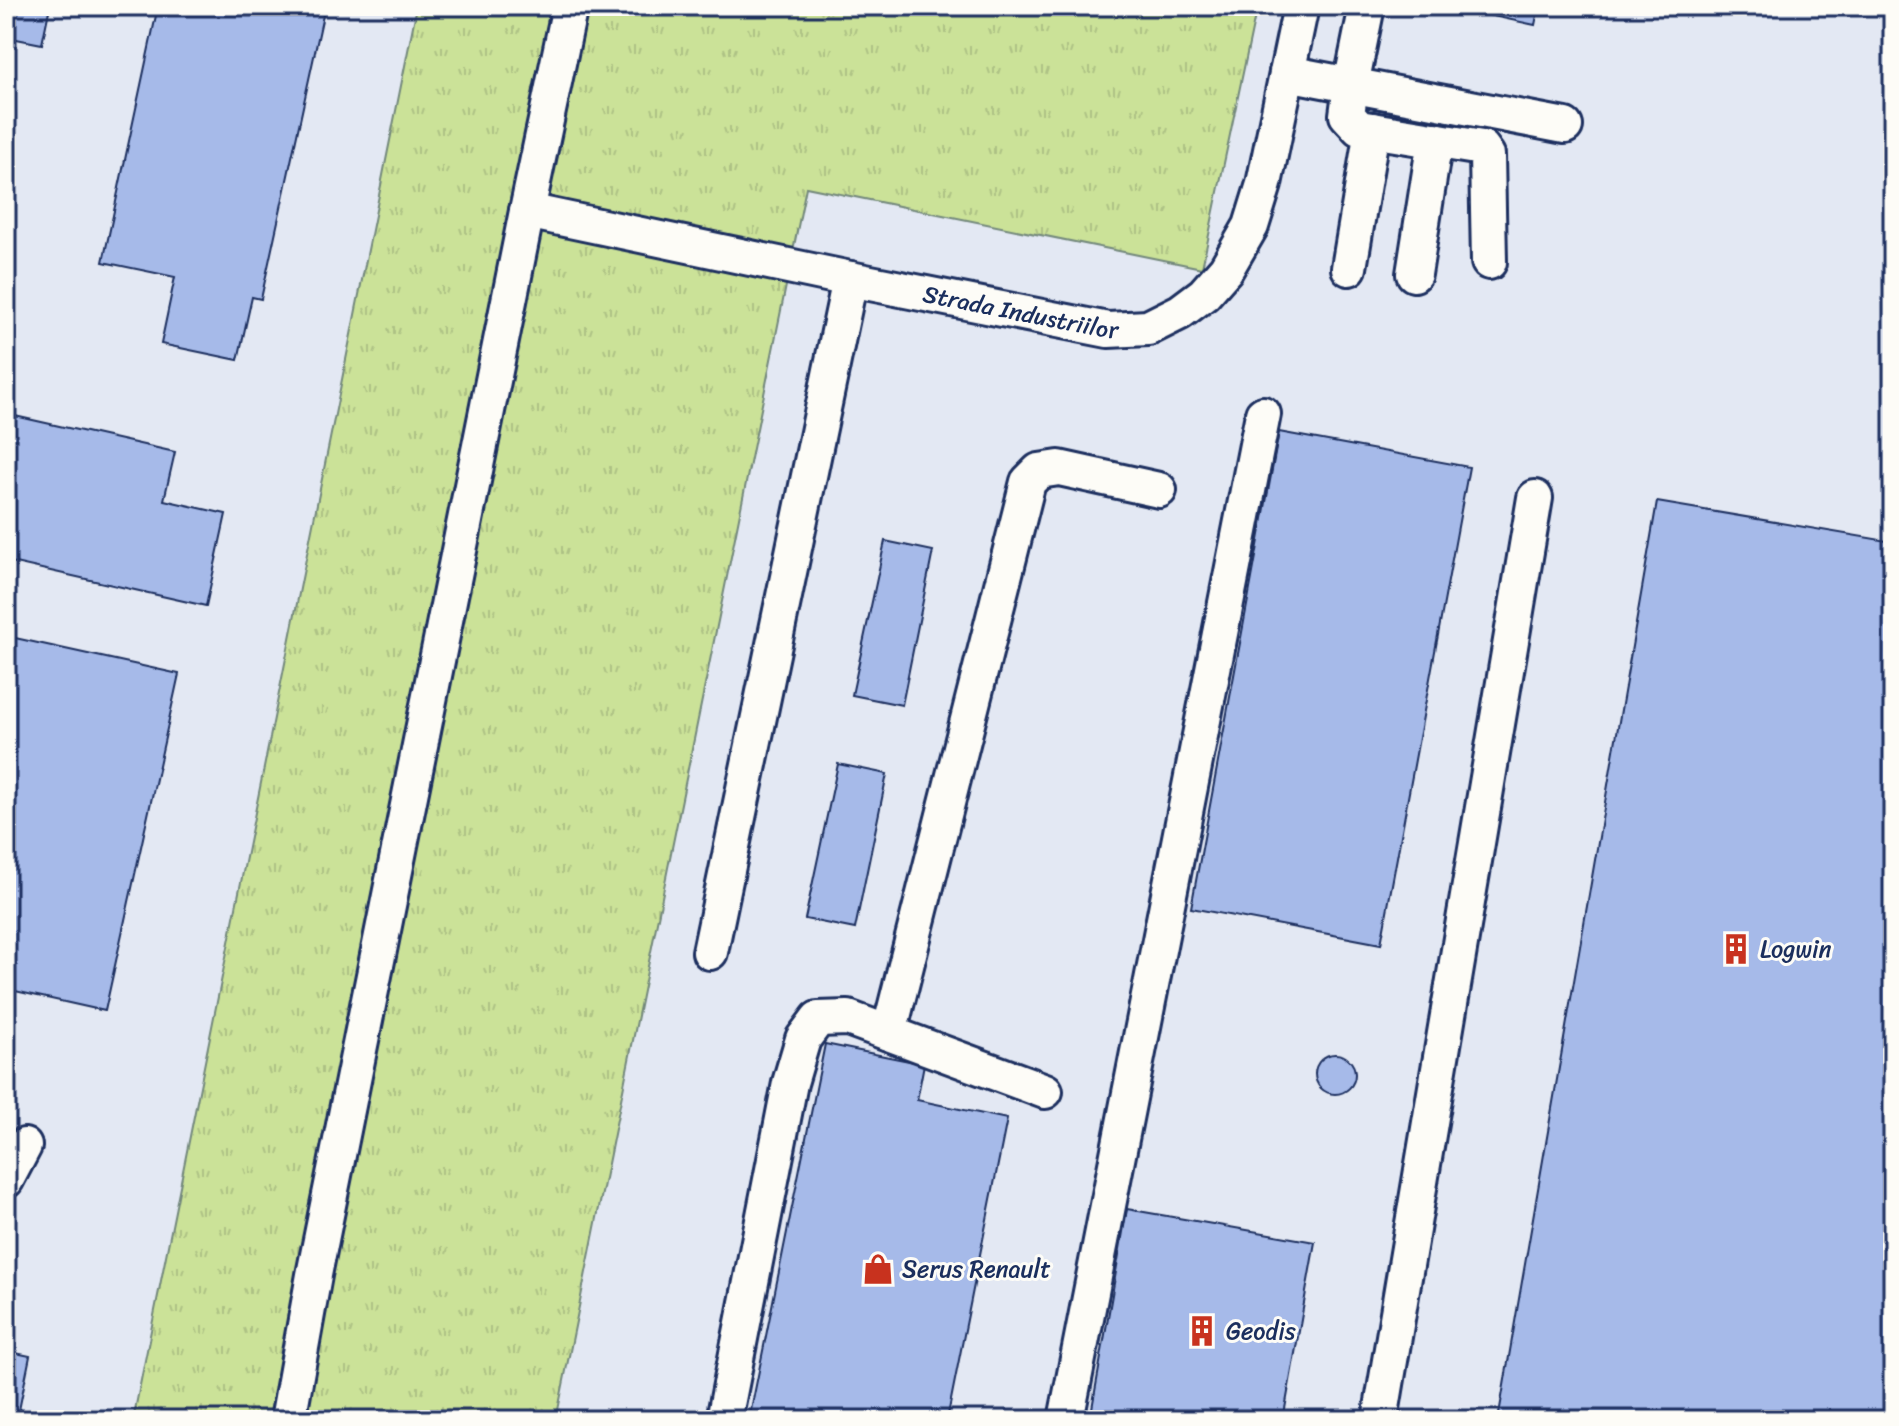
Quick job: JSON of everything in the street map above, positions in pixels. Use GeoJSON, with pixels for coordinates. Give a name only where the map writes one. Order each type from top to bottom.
{"type":"FeatureCollection","features":[{"type":"Feature","properties":{"kind":"street"},"geometry":{"type":"LineString","coordinates":[[288,1420],[314,1275],[570,6]]}},
{"type":"Feature","properties":{"kind":"street","name":"Strada Industriilor"},"geometry":{"type":"LineString","coordinates":[[527,211],[1108,330],[1148,328],[1180,312],[1204,294],[1226,269],[1251,226],[1264,184],[1301,6]]}},
{"type":"Feature","properties":{"kind":"street"},"geometry":{"type":"LineString","coordinates":[[1367,6],[1347,115],[1359,128],[1482,148],[1487,155],[1489,262]]}},
{"type":"Feature","properties":{"kind":"street"},"geometry":{"type":"LineString","coordinates":[[1287,73],[1565,126]]}},
{"type":"Feature","properties":{"kind":"street"},"geometry":{"type":"LineString","coordinates":[[1349,268],[1372,130]]}},
{"type":"Feature","properties":{"kind":"street"},"geometry":{"type":"LineString","coordinates":[[1414,274],[1435,140]]}},
{"type":"Feature","properties":{"kind":"street"},"geometry":{"type":"LineString","coordinates":[[710,952],[850,279]]}},
{"type":"Feature","properties":{"kind":"street"},"geometry":{"type":"LineString","coordinates":[[1066,1420],[1263,414]]}},
{"type":"Feature","properties":{"kind":"street"},"geometry":{"type":"LineString","coordinates":[[889,1033],[1028,482],[1039,471],[1059,468],[1159,490]]}},
{"type":"Feature","properties":{"kind":"street"},"geometry":{"type":"LineString","coordinates":[[1380,1420],[1535,498]]}},
{"type":"Feature","properties":{"kind":"street"},"geometry":{"type":"LineString","coordinates":[[724,1420],[790,1083],[803,1039],[818,1019],[848,1018],[1045,1091]]}},
{"type":"Feature","properties":{"kind":"street"},"geometry":{"type":"LineString","coordinates":[[6,1180],[24,1146]]}},
{"type":"Feature","properties":{"kind":"shaded area"},"geometry":{"type":"Polygon","coordinates":[[[6,6],[417,6],[398,102],[1202,267],[1257,6],[1893,6],[1893,1420],[6,1420],[6,6]]]}},
{"type":"Feature","properties":{"kind":"green space"},"geometry":{"type":"Polygon","coordinates":[[[417,6],[1257,6],[1202,268],[806,187],[556,1420],[133,1420],[417,6]]]}},
{"type":"Feature","properties":{"kind":"building"},"geometry":{"type":"Polygon","coordinates":[[[6,6],[50,6],[42,44],[6,37],[6,6]]]}},
{"type":"Feature","properties":{"kind":"building"},"geometry":{"type":"Polygon","coordinates":[[[158,6],[325,6],[261,299],[252,297],[238,360],[161,344],[175,277],[103,262],[158,6]]]}},
{"type":"Feature","properties":{"kind":"building"},"geometry":{"type":"Polygon","coordinates":[[[1446,6],[1539,6],[1535,25],[1446,6]]]}},
{"type":"Feature","properties":{"kind":"building"},"geometry":{"type":"Polygon","coordinates":[[[6,414],[175,452],[164,500],[226,514],[206,606],[6,561],[6,414]]]}},
{"type":"Feature","properties":{"kind":"building"},"geometry":{"type":"Polygon","coordinates":[[[1279,432],[1469,467],[1381,944],[1191,908],[1279,432]]]}},
{"type":"Feature","properties":{"kind":"building","name":"Logwin"},"geometry":{"type":"Polygon","coordinates":[[[1657,502],[1893,542],[1893,1356],[1882,1420],[1498,1420],[1657,502]]]}},
{"type":"Feature","properties":{"kind":"building"},"geometry":{"type":"Polygon","coordinates":[[[885,541],[933,551],[902,705],[852,695],[885,541]]]}},
{"type":"Feature","properties":{"kind":"building"},"geometry":{"type":"Polygon","coordinates":[[[6,636],[179,674],[105,1011],[6,989],[6,636]]]}},
{"type":"Feature","properties":{"kind":"building"},"geometry":{"type":"Polygon","coordinates":[[[838,764],[887,774],[855,929],[805,919],[838,764]]]}},
{"type":"Feature","properties":{"kind":"building","name":"Serus Renault"},"geometry":{"type":"Polygon","coordinates":[[[825,1044],[924,1064],[917,1100],[1007,1119],[947,1420],[749,1420],[825,1044]]]}},
{"type":"Feature","properties":{"kind":"building"},"geometry":{"type":"Polygon","coordinates":[[[1335,1054],[1349,1060],[1355,1074],[1349,1088],[1335,1094],[1321,1088],[1315,1074],[1321,1060],[1335,1054]]]}},
{"type":"Feature","properties":{"kind":"building","name":"Geodis"},"geometry":{"type":"Polygon","coordinates":[[[1127,1209],[1315,1242],[1283,1420],[1090,1420],[1127,1209]]]}},
{"type":"Feature","properties":{"kind":"building"},"geometry":{"type":"Polygon","coordinates":[[[6,1351],[30,1356],[17,1420],[6,1420],[6,1351]]]}},
{"type":"Feature","properties":{"kind":"place","name":"Logwin"},"geometry":{"type":"Point","coordinates":[1736,949]}},
{"type":"Feature","properties":{"kind":"place","name":"Serus Renault"},"geometry":{"type":"Point","coordinates":[878,1269]}},
{"type":"Feature","properties":{"kind":"place","name":"Geodis"},"geometry":{"type":"Point","coordinates":[1202,1331]}}]}
